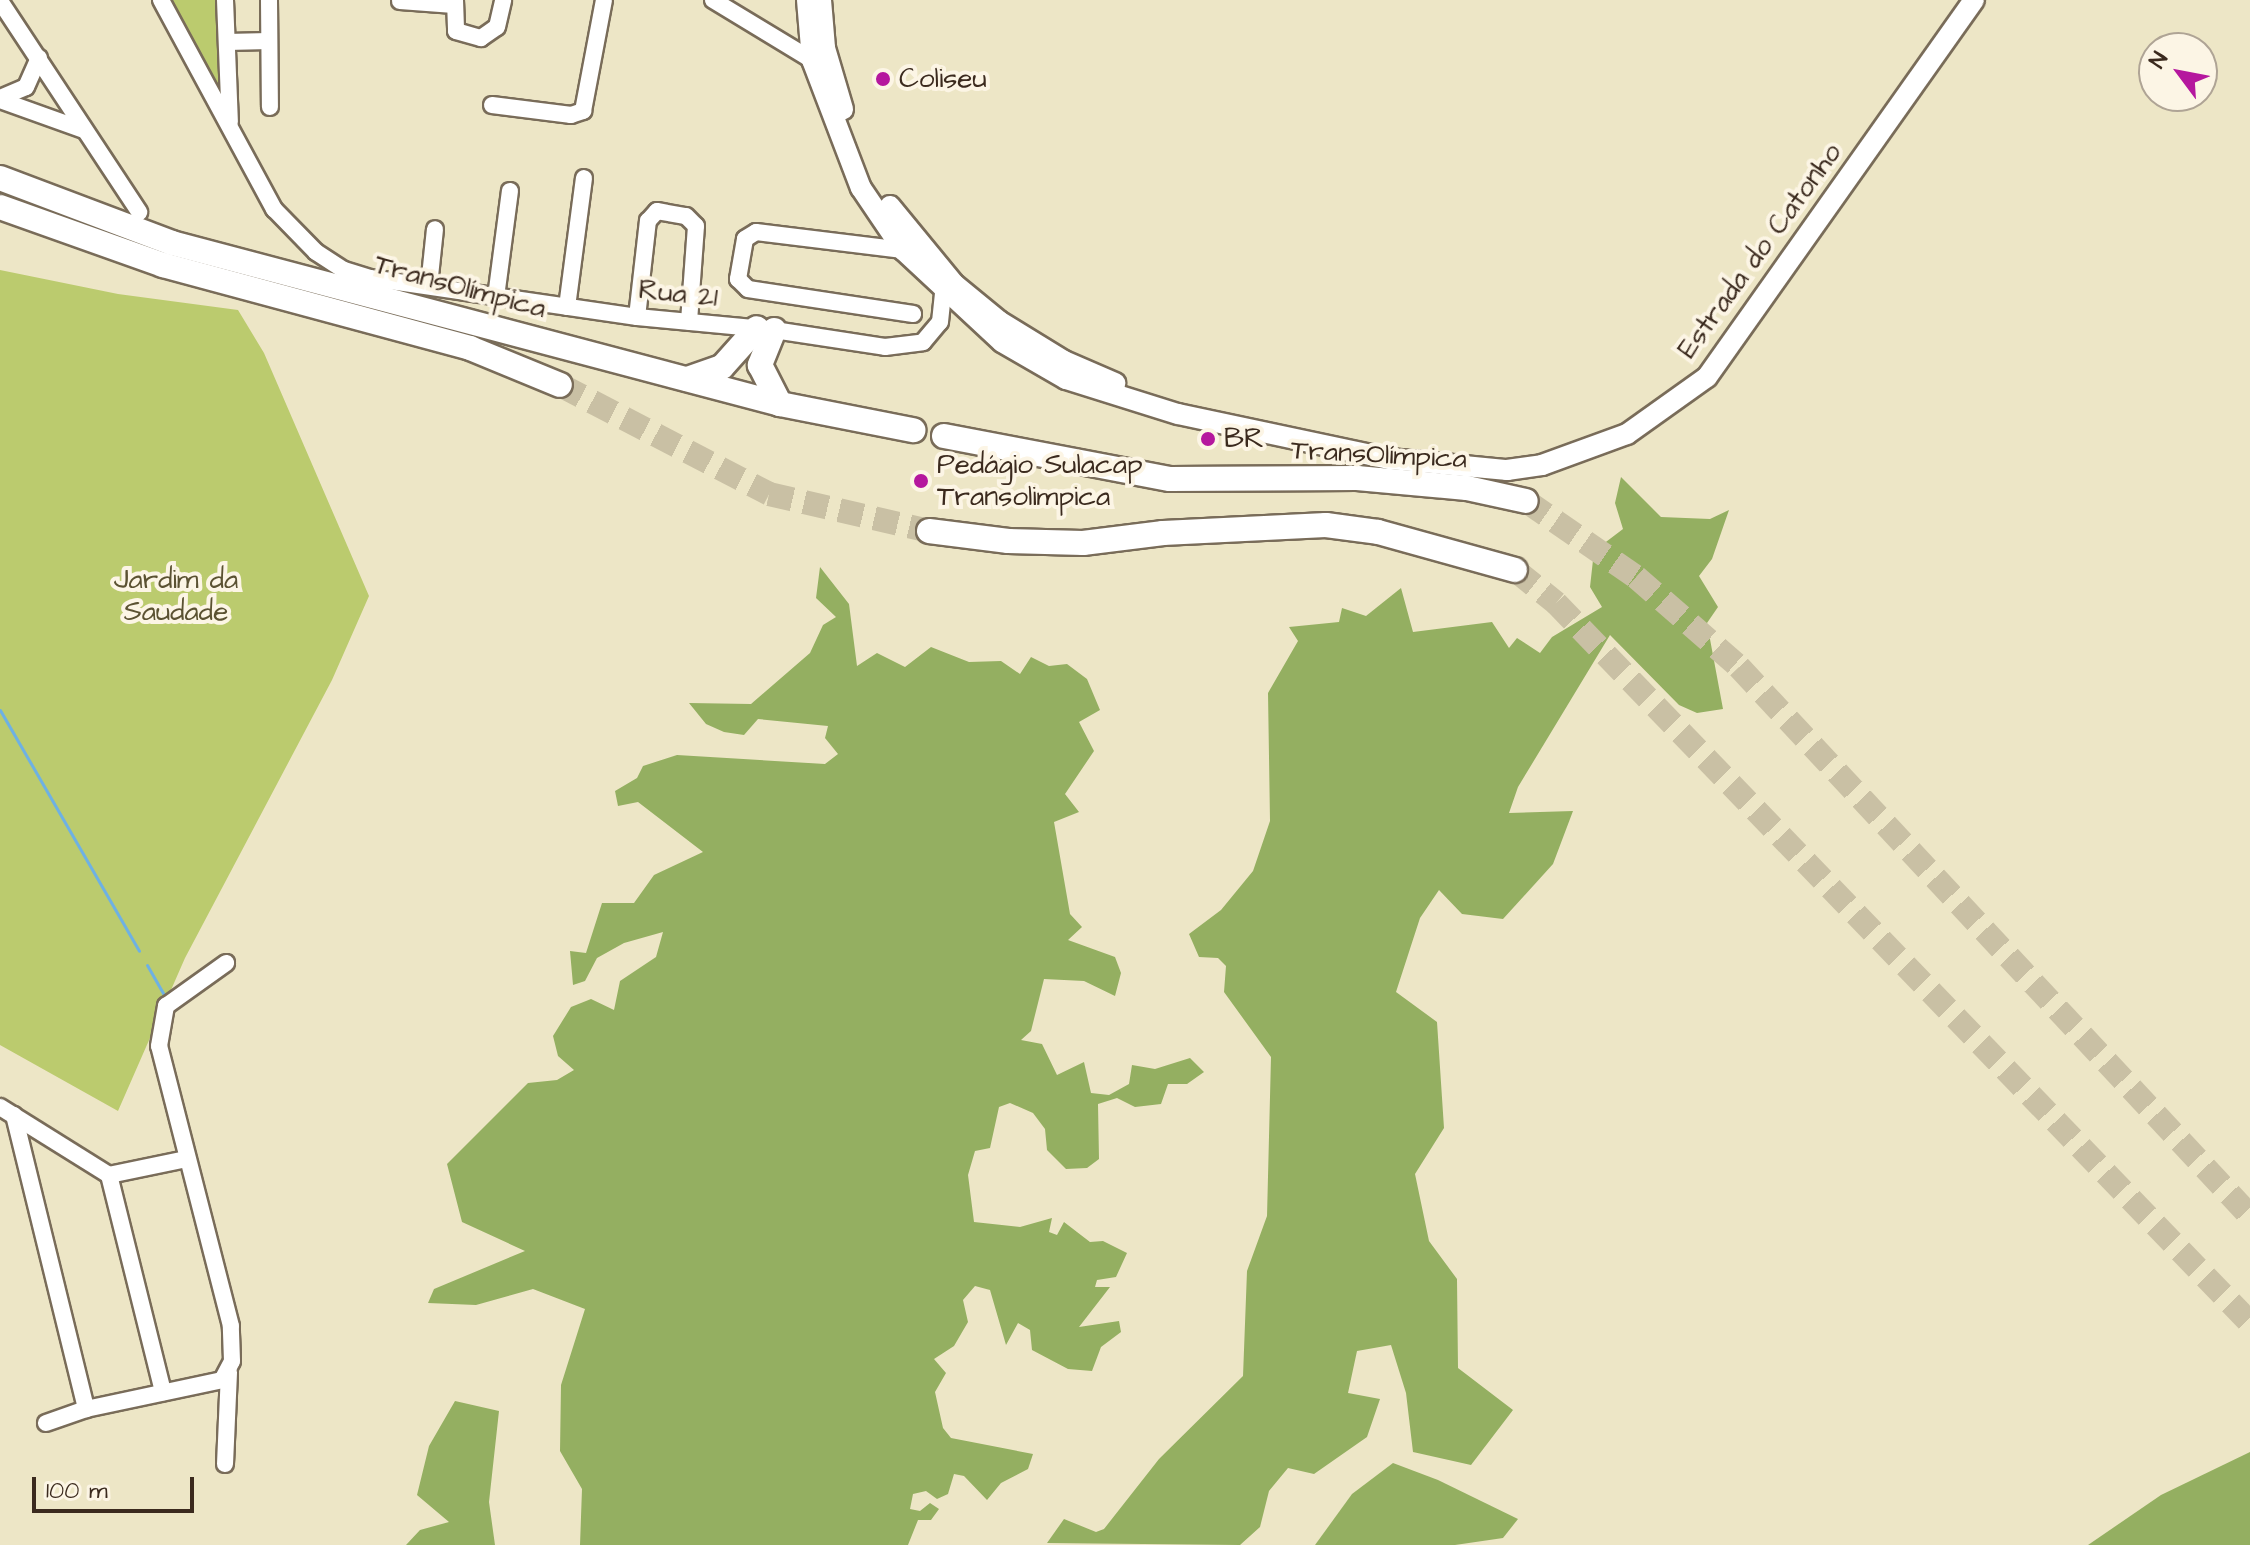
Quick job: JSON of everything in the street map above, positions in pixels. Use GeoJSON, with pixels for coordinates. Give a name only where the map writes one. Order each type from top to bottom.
{"type":"FeatureCollection","features":[{"type":"Feature","properties":{"kind":"highway","name":"TransOlímpica"},"geometry":{"type":"LineString","coordinates":[[0,178],[172,243],[780,404],[913,430]]}},
{"type":"Feature","properties":{"kind":"highway","name":"TransOlímpica"},"geometry":{"type":"LineString","coordinates":[[0,207],[163,265],[470,348],[560,385]]}},
{"type":"Feature","properties":{"kind":"highway"},"geometry":{"type":"LineString","coordinates":[[687,379],[722,367],[765,329]]}},
{"type":"Feature","properties":{"kind":"highway"},"geometry":{"type":"LineString","coordinates":[[765,329],[760,365],[780,404]]}},
{"type":"Feature","properties":{"kind":"highway","name":"TransOlímpica"},"geometry":{"type":"LineString","coordinates":[[944,436],[1170,479],[1357,478],[1467,488],[1526,501]]}},
{"type":"Feature","properties":{"kind":"highway"},"geometry":{"type":"LineString","coordinates":[[929,531],[1008,541],[1083,543],[1326,525],[1378,532],[1515,570]]}},
{"type":"Feature","properties":{"kind":"main road"},"geometry":{"type":"LineString","coordinates":[[807,0],[812,60],[861,188],[903,250],[943,291],[1002,342],[1065,370]]}},
{"type":"Feature","properties":{"kind":"main road"},"geometry":{"type":"LineString","coordinates":[[821,0],[838,98],[874,182],[899,221],[954,284],[1065,370]]}},
{"type":"Feature","properties":{"kind":"main road","name":"Estrada do Catonho"},"geometry":{"type":"LineString","coordinates":[[1065,370],[1168,398],[1464,458],[1540,455],[1574,446],[1661,399],[1701,362],[1957,0]]}},
{"type":"Feature","properties":{"kind":"main road","name":"Estrada do Catonho"},"geometry":{"type":"LineString","coordinates":[[1065,370],[1178,414],[1460,469],[1530,467],[1583,453],[1627,434],[1707,377],[1974,0]]}},
{"type":"Feature","properties":{"kind":"street","name":"Rua 21"},"geometry":{"type":"LineString","coordinates":[[161,0],[263,192],[289,227],[316,252],[370,278],[637,317],[765,329],[885,347],[923,342],[940,322],[943,291]]}},
{"type":"Feature","properties":{"kind":"street"},"geometry":{"type":"LineString","coordinates":[[225,0],[230,127]]}},
{"type":"Feature","properties":{"kind":"street"},"geometry":{"type":"LineString","coordinates":[[269,0],[270,107]]}},
{"type":"Feature","properties":{"kind":"street"},"geometry":{"type":"LineString","coordinates":[[400,1],[454,3],[456,31],[481,38],[497,27],[503,0]]}},
{"type":"Feature","properties":{"kind":"street"},"geometry":{"type":"LineString","coordinates":[[492,105],[571,115],[583,111],[604,0]]}},
{"type":"Feature","properties":{"kind":"street"},"geometry":{"type":"LineString","coordinates":[[713,0],[812,60]]}},
{"type":"Feature","properties":{"kind":"street"},"geometry":{"type":"LineString","coordinates":[[0,1],[139,212]]}},
{"type":"Feature","properties":{"kind":"street"},"geometry":{"type":"LineString","coordinates":[[227,42],[269,41]]}},
{"type":"Feature","properties":{"kind":"street"},"geometry":{"type":"LineString","coordinates":[[0,99],[26,87],[39,58]]}},
{"type":"Feature","properties":{"kind":"street"},"geometry":{"type":"LineString","coordinates":[[0,99],[84,130]]}},
{"type":"Feature","properties":{"kind":"street"},"geometry":{"type":"LineString","coordinates":[[567,307],[584,178]]}},
{"type":"Feature","properties":{"kind":"street"},"geometry":{"type":"LineString","coordinates":[[496,297],[510,191]]}},
{"type":"Feature","properties":{"kind":"street"},"geometry":{"type":"LineString","coordinates":[[637,317],[648,221],[657,211],[686,216],[696,226],[689,322]]}},
{"type":"Feature","properties":{"kind":"street"},"geometry":{"type":"LineString","coordinates":[[429,286],[435,229]]}},
{"type":"Feature","properties":{"kind":"street"},"geometry":{"type":"LineString","coordinates":[[903,250],[756,232],[745,239],[738,279],[748,289],[913,314]]}},
{"type":"Feature","properties":{"kind":"street"},"geometry":{"type":"LineString","coordinates":[[225,1464],[231,1326],[159,1046],[166,1006],[226,963]]}},
{"type":"Feature","properties":{"kind":"street"},"geometry":{"type":"LineString","coordinates":[[7,1111],[109,1175],[186,1159]]}},
{"type":"Feature","properties":{"kind":"street"},"geometry":{"type":"LineString","coordinates":[[7,1111],[86,1409]]}},
{"type":"Feature","properties":{"kind":"street"},"geometry":{"type":"LineString","coordinates":[[109,1175],[163,1392]]}},
{"type":"Feature","properties":{"kind":"street"},"geometry":{"type":"LineString","coordinates":[[46,1423],[86,1409],[214,1383],[229,1372]]}},
{"type":"Feature","properties":{"kind":"green space"},"geometry":{"type":"Polygon","coordinates":[[[171,0],[219,0],[221,89],[214,86],[171,0]]]}},
{"type":"Feature","properties":{"kind":"green space","name":"Jardim da Saudade"},"geometry":{"type":"Polygon","coordinates":[[[0,270],[118,294],[238,310],[264,353],[369,596],[332,680],[185,958],[118,1111],[0,1045],[0,270]]]}},
{"type":"Feature","properties":{"kind":"green space"},"geometry":{"type":"Polygon","coordinates":[[[1621,477],[1661,517],[1710,519],[1729,510],[1712,559],[1699,576],[1718,607],[1707,623],[1723,709],[1697,713],[1679,705],[1610,635],[1518,787],[1509,813],[1573,811],[1553,864],[1503,919],[1462,914],[1439,890],[1420,918],[1396,992],[1437,1022],[1444,1128],[1415,1174],[1429,1241],[1457,1279],[1458,1368],[1513,1410],[1471,1465],[1413,1452],[1406,1393],[1391,1345],[1357,1351],[1348,1393],[1380,1399],[1367,1437],[1314,1474],[1288,1468],[1269,1491],[1260,1527],[1240,1545],[1047,1543],[1064,1519],[1096,1532],[1104,1529],[1159,1459],[1243,1376],[1247,1271],[1267,1216],[1271,1057],[1224,992],[1226,966],[1218,958],[1199,957],[1189,934],[1221,910],[1253,871],[1270,821],[1268,693],[1298,641],[1289,627],[1339,622],[1342,608],[1366,616],[1401,588],[1413,632],[1492,622],[1509,648],[1517,638],[1540,653],[1552,637],[1602,607],[1590,587],[1594,551],[1623,529],[1615,503],[1621,477]]]}},
{"type":"Feature","properties":{"kind":"green space"},"geometry":{"type":"Polygon","coordinates":[[[820,567],[849,604],[857,666],[877,653],[905,667],[931,647],[969,662],[1001,661],[1020,674],[1031,657],[1049,666],[1067,664],[1087,679],[1100,710],[1079,722],[1094,751],[1065,794],[1079,812],[1054,822],[1070,914],[1082,927],[1068,940],[1115,957],[1121,973],[1115,996],[1084,981],[1044,979],[1031,1031],[1021,1040],[1042,1044],[1057,1075],[1084,1062],[1091,1093],[1109,1095],[1129,1084],[1132,1065],[1155,1069],[1190,1058],[1204,1072],[1187,1084],[1168,1084],[1161,1104],[1135,1107],[1117,1098],[1098,1104],[1099,1159],[1087,1168],[1066,1169],[1047,1150],[1045,1129],[1033,1113],[1010,1103],[999,1107],[990,1148],[975,1151],[968,1175],[974,1222],[1020,1227],[1052,1218],[1049,1232],[1057,1235],[1064,1222],[1090,1242],[1103,1241],[1127,1253],[1116,1277],[1097,1280],[1095,1287],[1110,1287],[1079,1327],[1119,1321],[1121,1332],[1101,1347],[1092,1371],[1068,1369],[1032,1350],[1030,1330],[1018,1323],[1006,1345],[990,1290],[975,1286],[963,1300],[968,1322],[954,1346],[934,1359],[946,1373],[935,1392],[943,1428],[951,1438],[1033,1454],[1028,1469],[1001,1483],[987,1500],[964,1476],[954,1474],[948,1494],[937,1499],[926,1491],[913,1494],[910,1509],[920,1511],[930,1503],[939,1509],[931,1520],[918,1520],[908,1545],[580,1545],[582,1489],[560,1451],[561,1385],[585,1309],[533,1289],[476,1305],[428,1303],[434,1289],[525,1251],[462,1222],[447,1164],[528,1083],[557,1080],[574,1070],[558,1056],[553,1036],[571,1007],[591,999],[614,1010],[620,981],[656,957],[663,932],[624,943],[597,958],[585,981],[573,985],[570,951],[586,953],[602,903],[634,903],[654,875],[703,852],[638,802],[618,806],[615,791],[637,778],[643,766],[677,755],[825,764],[838,754],[825,738],[828,726],[758,719],[744,735],[724,732],[706,724],[689,703],[751,704],[810,653],[823,625],[836,617],[816,598],[820,567]]]}},
{"type":"Feature","properties":{"kind":"green space"},"geometry":{"type":"Polygon","coordinates":[[[455,1401],[499,1411],[489,1502],[495,1545],[406,1545],[420,1530],[449,1522],[417,1495],[429,1446],[455,1401]]]}},
{"type":"Feature","properties":{"kind":"green space"},"geometry":{"type":"Polygon","coordinates":[[[2250,1452],[2250,1545],[2088,1545],[2161,1495],[2250,1452]]]}},
{"type":"Feature","properties":{"kind":"green space"},"geometry":{"type":"Polygon","coordinates":[[[1393,1463],[1438,1480],[1518,1519],[1503,1538],[1455,1545],[1315,1545],[1352,1494],[1393,1463]]]}},
{"type":"Feature","properties":{"kind":"waterway"},"geometry":{"type":"LineString","coordinates":[[0,710],[139,951]]}},
{"type":"Feature","properties":{"kind":"waterway"},"geometry":{"type":"LineString","coordinates":[[147,965],[167,1000]]}},
{"type":"Feature","properties":{"kind":"tunnel"},"geometry":{"type":"LineString","coordinates":[[560,385],[769,494],[929,531]]}},
{"type":"Feature","properties":{"kind":"tunnel"},"geometry":{"type":"LineString","coordinates":[[1526,501],[1636,577],[1739,667],[2250,1216]]}},
{"type":"Feature","properties":{"kind":"tunnel"},"geometry":{"type":"LineString","coordinates":[[1515,570],[1556,603],[2250,1323]]}},
{"type":"Feature","properties":{"kind":"place","name":"Coliseu"},"geometry":{"type":"Point","coordinates":[883,79]}},
{"type":"Feature","properties":{"kind":"place","name":"BR"},"geometry":{"type":"Point","coordinates":[1208,439]}},
{"type":"Feature","properties":{"kind":"place","name":"Pedágio Sulacap Transolimpica"},"geometry":{"type":"Point","coordinates":[921,481]}}]}
